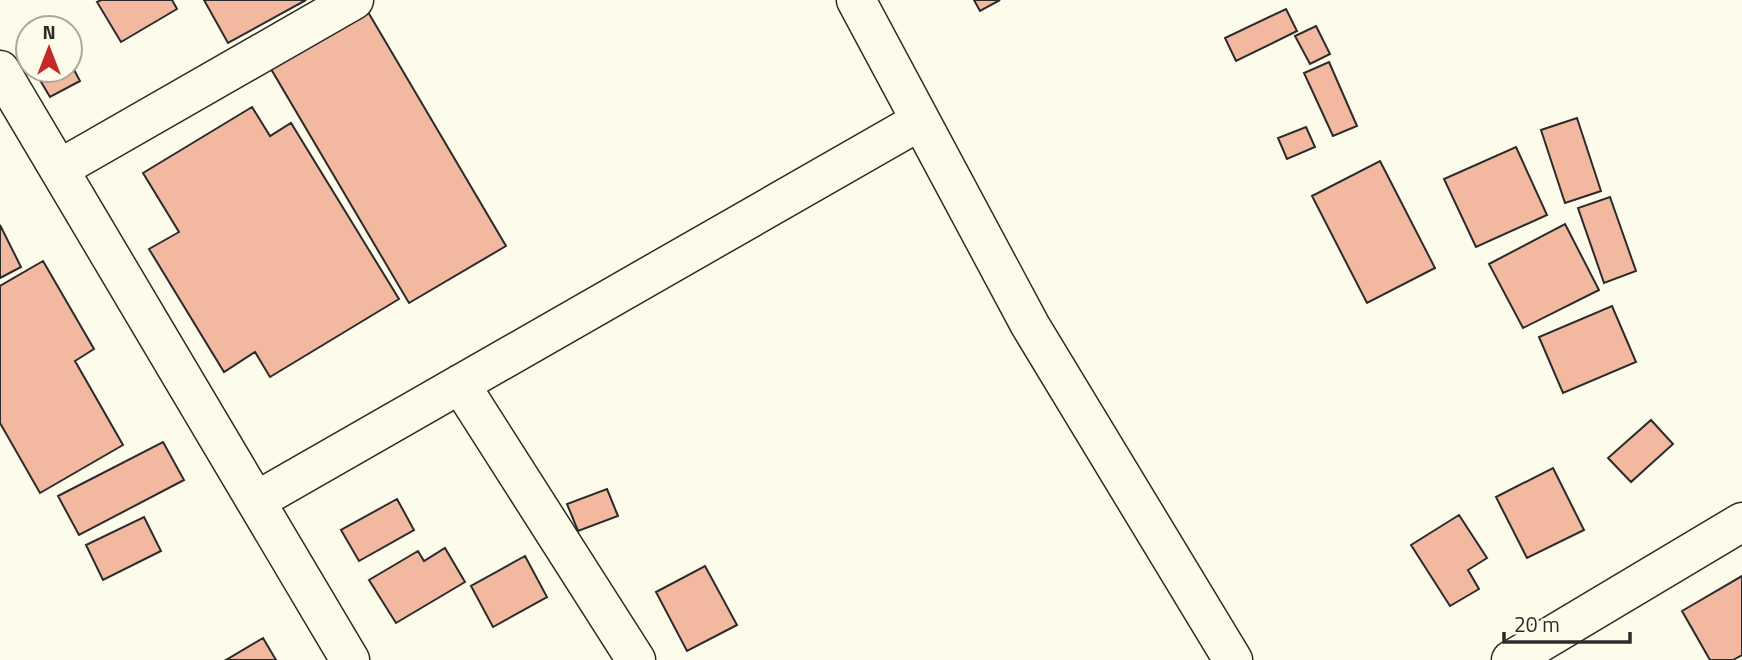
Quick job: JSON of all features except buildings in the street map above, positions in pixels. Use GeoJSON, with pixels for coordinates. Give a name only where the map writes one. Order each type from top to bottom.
{"type":"FeatureCollection","features":[{"type":"Feature","properties":{"kind":"street"},"geometry":{"type":"LineString","coordinates":[[59,169],[354,0]]}},
{"type":"Feature","properties":{"kind":"street"},"geometry":{"type":"LineString","coordinates":[[856,0],[1030,326],[1233,660]]}},
{"type":"Feature","properties":{"kind":"street"},"geometry":{"type":"LineString","coordinates":[[0,70],[350,660]]}},
{"type":"Feature","properties":{"kind":"street"},"geometry":{"type":"LineString","coordinates":[[256,501],[920,121]]}},
{"type":"Feature","properties":{"kind":"street"},"geometry":{"type":"LineString","coordinates":[[460,384],[636,660]]}},
{"type":"Feature","properties":{"kind":"street"},"geometry":{"type":"LineString","coordinates":[[1511,660],[1742,522]]}}]}
